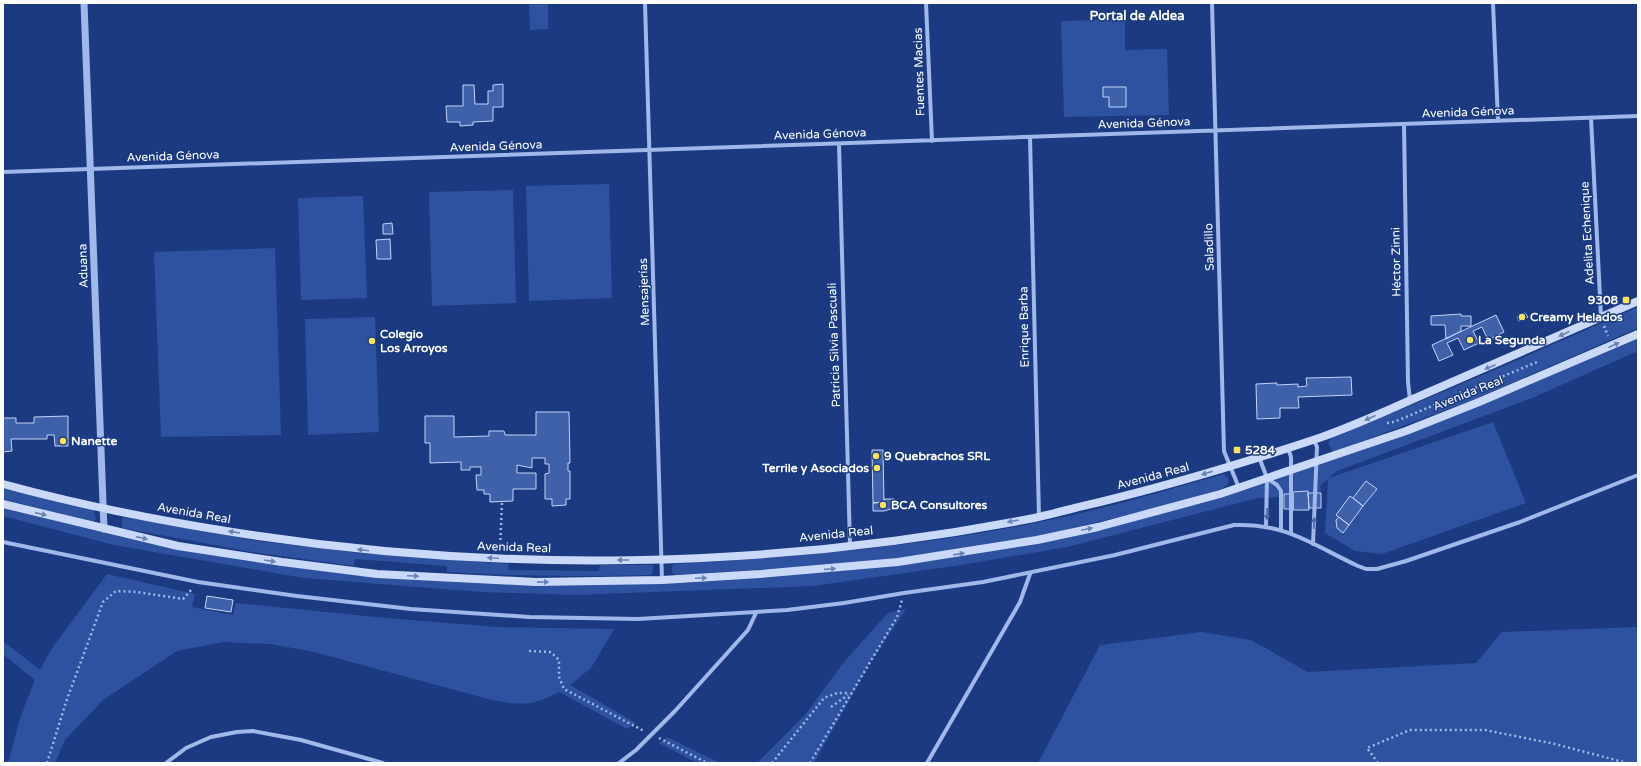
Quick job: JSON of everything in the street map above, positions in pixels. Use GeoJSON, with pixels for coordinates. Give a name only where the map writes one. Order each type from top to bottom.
{"type":"FeatureCollection","features":[{"type":"Feature","properties":{"kind":"main road","name":"Avenida Real"},"geometry":{"type":"LineString","coordinates":[[3,484],[102,508],[172,522],[282,540],[376,551],[500,558],[634,560],[726,557],[850,545],[931,535],[1039,517],[1171,485],[1314,440],[1355,425],[1638,302]]}},
{"type":"Feature","properties":{"kind":"main road","name":"Avenida Real"},"geometry":{"type":"LineString","coordinates":[[3,504],[178,546],[282,562],[377,574],[536,582],[662,580],[840,568],[898,562],[970,552],[1098,527],[1190,503],[1239,488],[1406,431],[1638,334]]}},
{"type":"Feature","properties":{"kind":"street","name":"Aduana"},"geometry":{"type":"LineString","coordinates":[[84,3],[102,508],[104,529]]}},
{"type":"Feature","properties":{"kind":"street","name":"Mensajerías"},"geometry":{"type":"LineString","coordinates":[[645,3],[662,580]]}},
{"type":"Feature","properties":{"kind":"street","name":"Fuentes Macias"},"geometry":{"type":"LineString","coordinates":[[926,3],[932,140]]}},
{"type":"Feature","properties":{"kind":"street","name":"Saladillo"},"geometry":{"type":"LineString","coordinates":[[1212,3],[1224,451],[1239,488]]}},
{"type":"Feature","properties":{"kind":"street"},"geometry":{"type":"LineString","coordinates":[[1493,3],[1498,121]]}},
{"type":"Feature","properties":{"kind":"street","name":"Avenida Génova"},"geometry":{"type":"LineString","coordinates":[[3,172],[1638,116]]}},
{"type":"Feature","properties":{"kind":"street","name":"Adelita Echenique"},"geometry":{"type":"LineString","coordinates":[[1590,118],[1601,318]]}},
{"type":"Feature","properties":{"kind":"street","name":"Héctor Zinni"},"geometry":{"type":"LineString","coordinates":[[1404,124],[1408,382],[1410,400]]}},
{"type":"Feature","properties":{"kind":"street","name":"Enrique Barba"},"geometry":{"type":"LineString","coordinates":[[1030,137],[1039,517]]}},
{"type":"Feature","properties":{"kind":"street","name":"Patricia Silvia Pascuali"},"geometry":{"type":"LineString","coordinates":[[839,144],[850,545]]}},
{"type":"Feature","properties":{"kind":"street"},"geometry":{"type":"LineString","coordinates":[[1313,544],[1317,447],[1314,440]]}},
{"type":"Feature","properties":{"kind":"street"},"geometry":{"type":"LineString","coordinates":[[1288,448],[1291,457],[1291,533]]}},
{"type":"Feature","properties":{"kind":"street"},"geometry":{"type":"LineString","coordinates":[[1259,457],[1267,478],[1266,526]]}},
{"type":"Feature","properties":{"kind":"street"},"geometry":{"type":"LineString","coordinates":[[3,542],[198,582],[297,596],[411,609],[529,616],[638,619],[756,613],[844,603],[983,582],[1030,574],[1115,555],[1234,525],[1266,526],[1291,533],[1358,566],[1366,569],[1376,569],[1406,561],[1520,522],[1638,475]]}},
{"type":"Feature","properties":{"kind":"street"},"geometry":{"type":"LineString","coordinates":[[1267,478],[1277,485],[1281,491],[1281,530]]}},
{"type":"Feature","properties":{"kind":"street"},"geometry":{"type":"LineString","coordinates":[[927,763],[1020,602],[1030,574]]}},
{"type":"Feature","properties":{"kind":"street"},"geometry":{"type":"LineString","coordinates":[[619,763],[652,734],[748,630],[756,613]]}},
{"type":"Feature","properties":{"kind":"street"},"geometry":{"type":"LineString","coordinates":[[166,763],[186,748],[211,737],[236,732],[253,731],[301,740],[383,763]]}},
{"type":"Feature","properties":{"kind":"path"},"geometry":{"type":"LineString","coordinates":[[1601,318],[1612,346]]}},
{"type":"Feature","properties":{"kind":"path"},"geometry":{"type":"LineString","coordinates":[[1525,351],[1535,357],[1540,376]]}},
{"type":"Feature","properties":{"kind":"path"},"geometry":{"type":"LineString","coordinates":[[1381,423],[1394,422],[1537,362]]}},
{"type":"Feature","properties":{"kind":"path"},"geometry":{"type":"LineString","coordinates":[[500,558],[502,502]]}},
{"type":"Feature","properties":{"kind":"path"},"geometry":{"type":"LineString","coordinates":[[47,763],[66,702],[103,602],[116,591],[137,592],[183,599],[198,582]]}},
{"type":"Feature","properties":{"kind":"path"},"geometry":{"type":"LineString","coordinates":[[810,763],[850,693],[897,616],[904,593]]}},
{"type":"Feature","properties":{"kind":"path"},"geometry":{"type":"LineString","coordinates":[[529,650],[551,652],[559,660],[559,677],[564,689],[627,724],[652,734],[707,763]]}},
{"type":"Feature","properties":{"kind":"path"},"geometry":{"type":"LineString","coordinates":[[772,763],[824,698],[837,693],[850,693]]}},
{"type":"Feature","properties":{"kind":"path"},"geometry":{"type":"LineString","coordinates":[[830,707],[850,693]]}},
{"type":"Feature","properties":{"kind":"path"},"geometry":{"type":"LineString","coordinates":[[1378,763],[1367,748],[1410,730],[1485,730],[1555,744],[1627,763]]}},
{"type":"Feature","properties":{"kind":"shaded area"},"geometry":{"type":"Polygon","coordinates":[[[529,3],[548,3],[548,29],[530,30],[529,3]]]}},
{"type":"Feature","properties":{"kind":"shaded area"},"geometry":{"type":"Polygon","coordinates":[[[1125,19],[1125,50],[1167,49],[1169,115],[1064,117],[1061,21],[1125,19]]]}},
{"type":"Feature","properties":{"kind":"shaded area"},"geometry":{"type":"Polygon","coordinates":[[[609,184],[612,298],[529,301],[526,186],[609,184]]]}},
{"type":"Feature","properties":{"kind":"shaded area"},"geometry":{"type":"Polygon","coordinates":[[[513,190],[516,303],[432,306],[429,192],[513,190]]]}},
{"type":"Feature","properties":{"kind":"shaded area"},"geometry":{"type":"Polygon","coordinates":[[[363,196],[367,298],[301,300],[298,198],[363,196]]]}},
{"type":"Feature","properties":{"kind":"shaded area"},"geometry":{"type":"Polygon","coordinates":[[[275,248],[281,435],[161,437],[154,252],[275,248]]]}},
{"type":"Feature","properties":{"kind":"shaded area"},"geometry":{"type":"Polygon","coordinates":[[[1638,307],[1638,328],[1475,399],[1336,451],[1332,451],[1328,442],[1331,439],[1638,307]]]}},
{"type":"Feature","properties":{"kind":"shaded area"},"geometry":{"type":"Polygon","coordinates":[[[375,317],[379,432],[308,435],[305,319],[375,317]]]}},
{"type":"Feature","properties":{"kind":"shaded area"},"geometry":{"type":"Polygon","coordinates":[[[1638,334],[1638,351],[1532,398],[1337,471],[1329,478],[1493,422],[1526,503],[1382,554],[1355,551],[1325,533],[1328,479],[1320,486],[1321,493],[1294,492],[1293,494],[1284,494],[1284,497],[1258,498],[1067,547],[961,565],[813,586],[575,595],[482,592],[304,578],[114,545],[3,516],[3,504],[104,529],[282,562],[451,578],[662,580],[970,552],[1190,503],[1406,431],[1638,334]]]}},
{"type":"Feature","properties":{"kind":"shaded area"},"geometry":{"type":"Polygon","coordinates":[[[1224,474],[1229,480],[1228,484],[1223,488],[1189,500],[1032,538],[865,563],[675,575],[672,573],[672,567],[674,564],[875,548],[975,534],[1073,515],[1224,474]]]}},
{"type":"Feature","properties":{"kind":"shaded area"},"geometry":{"type":"Polygon","coordinates":[[[3,487],[93,509],[96,518],[94,522],[88,521],[3,499],[3,487]]]}},
{"type":"Feature","properties":{"kind":"shaded area"},"geometry":{"type":"Polygon","coordinates":[[[125,517],[258,541],[360,553],[509,564],[508,570],[599,571],[600,565],[650,565],[653,566],[653,573],[650,575],[600,576],[447,572],[447,566],[355,559],[354,566],[252,552],[122,528],[122,518],[125,517]]]}},
{"type":"Feature","properties":{"kind":"shaded area"},"geometry":{"type":"Polygon","coordinates":[[[107,574],[195,594],[192,607],[233,615],[236,603],[385,618],[498,627],[614,629],[591,668],[570,685],[636,723],[627,729],[559,692],[541,700],[526,704],[503,702],[314,652],[271,644],[223,642],[177,651],[103,700],[65,740],[55,763],[8,763],[20,718],[35,680],[3,654],[3,641],[40,670],[52,648],[107,574]]]}},
{"type":"Feature","properties":{"kind":"shaded area"},"geometry":{"type":"Polygon","coordinates":[[[906,609],[872,660],[814,763],[757,763],[805,715],[844,662],[888,613],[906,609]]]}},
{"type":"Feature","properties":{"kind":"shaded area"},"geometry":{"type":"Polygon","coordinates":[[[1638,627],[1638,763],[1038,763],[1100,645],[1202,632],[1251,640],[1308,672],[1476,663],[1502,632],[1638,627]]]}},
{"type":"Feature","properties":{"kind":"shaded area"},"geometry":{"type":"Polygon","coordinates":[[[667,737],[720,763],[697,763],[659,743],[667,737]]]}},
{"type":"Feature","properties":{"kind":"building"},"geometry":{"type":"Polygon","coordinates":[[[503,84],[503,107],[493,107],[493,121],[473,122],[473,125],[460,126],[460,122],[447,122],[446,106],[463,106],[463,85],[474,85],[475,104],[488,104],[488,91],[493,91],[493,85],[503,84]]]}},
{"type":"Feature","properties":{"kind":"building"},"geometry":{"type":"Polygon","coordinates":[[[1103,87],[1126,87],[1126,107],[1109,107],[1109,97],[1103,97],[1103,87]]]}},
{"type":"Feature","properties":{"kind":"building"},"geometry":{"type":"Polygon","coordinates":[[[392,223],[393,234],[383,234],[383,224],[392,223]]]}},
{"type":"Feature","properties":{"kind":"building"},"geometry":{"type":"Polygon","coordinates":[[[390,239],[391,259],[377,259],[376,240],[390,239]]]}},
{"type":"Feature","properties":{"kind":"building","name":"Creamy Helados"},"geometry":{"type":"Polygon","coordinates":[[[1525,313],[1528,317],[1519,321],[1517,317],[1525,313]]]}},
{"type":"Feature","properties":{"kind":"building"},"geometry":{"type":"Polygon","coordinates":[[[1461,314],[1461,316],[1471,316],[1471,326],[1461,326],[1461,331],[1446,339],[1445,325],[1431,325],[1431,316],[1461,314]]]}},
{"type":"Feature","properties":{"kind":"building"},"geometry":{"type":"Polygon","coordinates":[[[1496,315],[1504,332],[1488,340],[1482,327],[1473,331],[1479,343],[1464,350],[1458,338],[1447,343],[1453,355],[1439,361],[1432,345],[1496,315]]]}},
{"type":"Feature","properties":{"kind":"building"},"geometry":{"type":"Polygon","coordinates":[[[1351,377],[1352,395],[1298,397],[1299,408],[1280,408],[1280,418],[1257,419],[1256,384],[1298,384],[1298,387],[1307,386],[1306,378],[1351,377]]]}},
{"type":"Feature","properties":{"kind":"building"},"geometry":{"type":"Polygon","coordinates":[[[536,412],[569,412],[570,463],[568,463],[568,471],[570,471],[570,499],[566,499],[566,505],[552,506],[552,499],[545,499],[545,474],[549,473],[549,464],[545,464],[545,458],[532,458],[532,468],[517,465],[517,473],[536,473],[536,489],[513,489],[513,501],[490,502],[490,494],[484,494],[484,490],[477,490],[476,475],[481,475],[481,467],[470,467],[470,470],[461,470],[461,462],[430,463],[430,443],[425,443],[425,416],[454,416],[454,437],[489,436],[489,431],[504,431],[505,435],[536,435],[536,412]]]}},
{"type":"Feature","properties":{"kind":"building"},"geometry":{"type":"Polygon","coordinates":[[[68,416],[68,446],[55,446],[54,435],[47,435],[47,439],[11,439],[12,451],[3,452],[3,418],[16,418],[16,423],[34,423],[34,417],[68,416]]]}},
{"type":"Feature","properties":{"kind":"building"},"geometry":{"type":"Polygon","coordinates":[[[872,450],[883,450],[884,502],[873,503],[872,450]]]}},
{"type":"Feature","properties":{"kind":"building"},"geometry":{"type":"Polygon","coordinates":[[[1366,481],[1377,489],[1363,506],[1353,498],[1366,481]]]}},
{"type":"Feature","properties":{"kind":"building"},"geometry":{"type":"Polygon","coordinates":[[[1308,491],[1309,510],[1293,510],[1293,492],[1308,491]]]}},
{"type":"Feature","properties":{"kind":"building"},"geometry":{"type":"Polygon","coordinates":[[[1308,493],[1321,493],[1321,508],[1309,508],[1308,493]]]}},
{"type":"Feature","properties":{"kind":"building"},"geometry":{"type":"Polygon","coordinates":[[[1284,494],[1293,494],[1293,509],[1284,509],[1284,494]]]}},
{"type":"Feature","properties":{"kind":"building"},"geometry":{"type":"Polygon","coordinates":[[[1350,496],[1363,506],[1349,525],[1336,515],[1350,496]]]}},
{"type":"Feature","properties":{"kind":"building","name":"BCA Consultores"},"geometry":{"type":"Polygon","coordinates":[[[884,499],[894,499],[894,508],[884,511],[873,511],[873,503],[884,502],[884,499]]]}},
{"type":"Feature","properties":{"kind":"building"},"geometry":{"type":"Polygon","coordinates":[[[1339,517],[1349,525],[1343,533],[1337,528],[1336,520],[1339,517]]]}},
{"type":"Feature","properties":{"kind":"building"},"geometry":{"type":"Polygon","coordinates":[[[207,596],[233,600],[231,612],[205,608],[207,596]]]}},
{"type":"Feature","properties":{"kind":"place","name":"9308"},"geometry":{"type":"Point","coordinates":[1626,300]}},
{"type":"Feature","properties":{"kind":"place","name":"Creamy Helados"},"geometry":{"type":"Point","coordinates":[1522,317]}},
{"type":"Feature","properties":{"kind":"place","name":"La Segunda"},"geometry":{"type":"Point","coordinates":[1470,340]}},
{"type":"Feature","properties":{"kind":"place","name":"Colegio Los Arroyos"},"geometry":{"type":"Point","coordinates":[372,341]}},
{"type":"Feature","properties":{"kind":"place","name":"Nanette"},"geometry":{"type":"Point","coordinates":[63,441]}},
{"type":"Feature","properties":{"kind":"place","name":"5284"},"geometry":{"type":"Point","coordinates":[1237,450]}},
{"type":"Feature","properties":{"kind":"place","name":"9 Quebrachos SRL"},"geometry":{"type":"Point","coordinates":[876,456]}},
{"type":"Feature","properties":{"kind":"place","name":"Terrile y Asociados"},"geometry":{"type":"Point","coordinates":[877,468]}},
{"type":"Feature","properties":{"kind":"place","name":"BCA Consultores"},"geometry":{"type":"Point","coordinates":[883,505]}},
{"type":"Feature","properties":{"kind":"district","name":"Portal de Aldea"},"geometry":{"type":"Point","coordinates":[1137,16]}}]}
